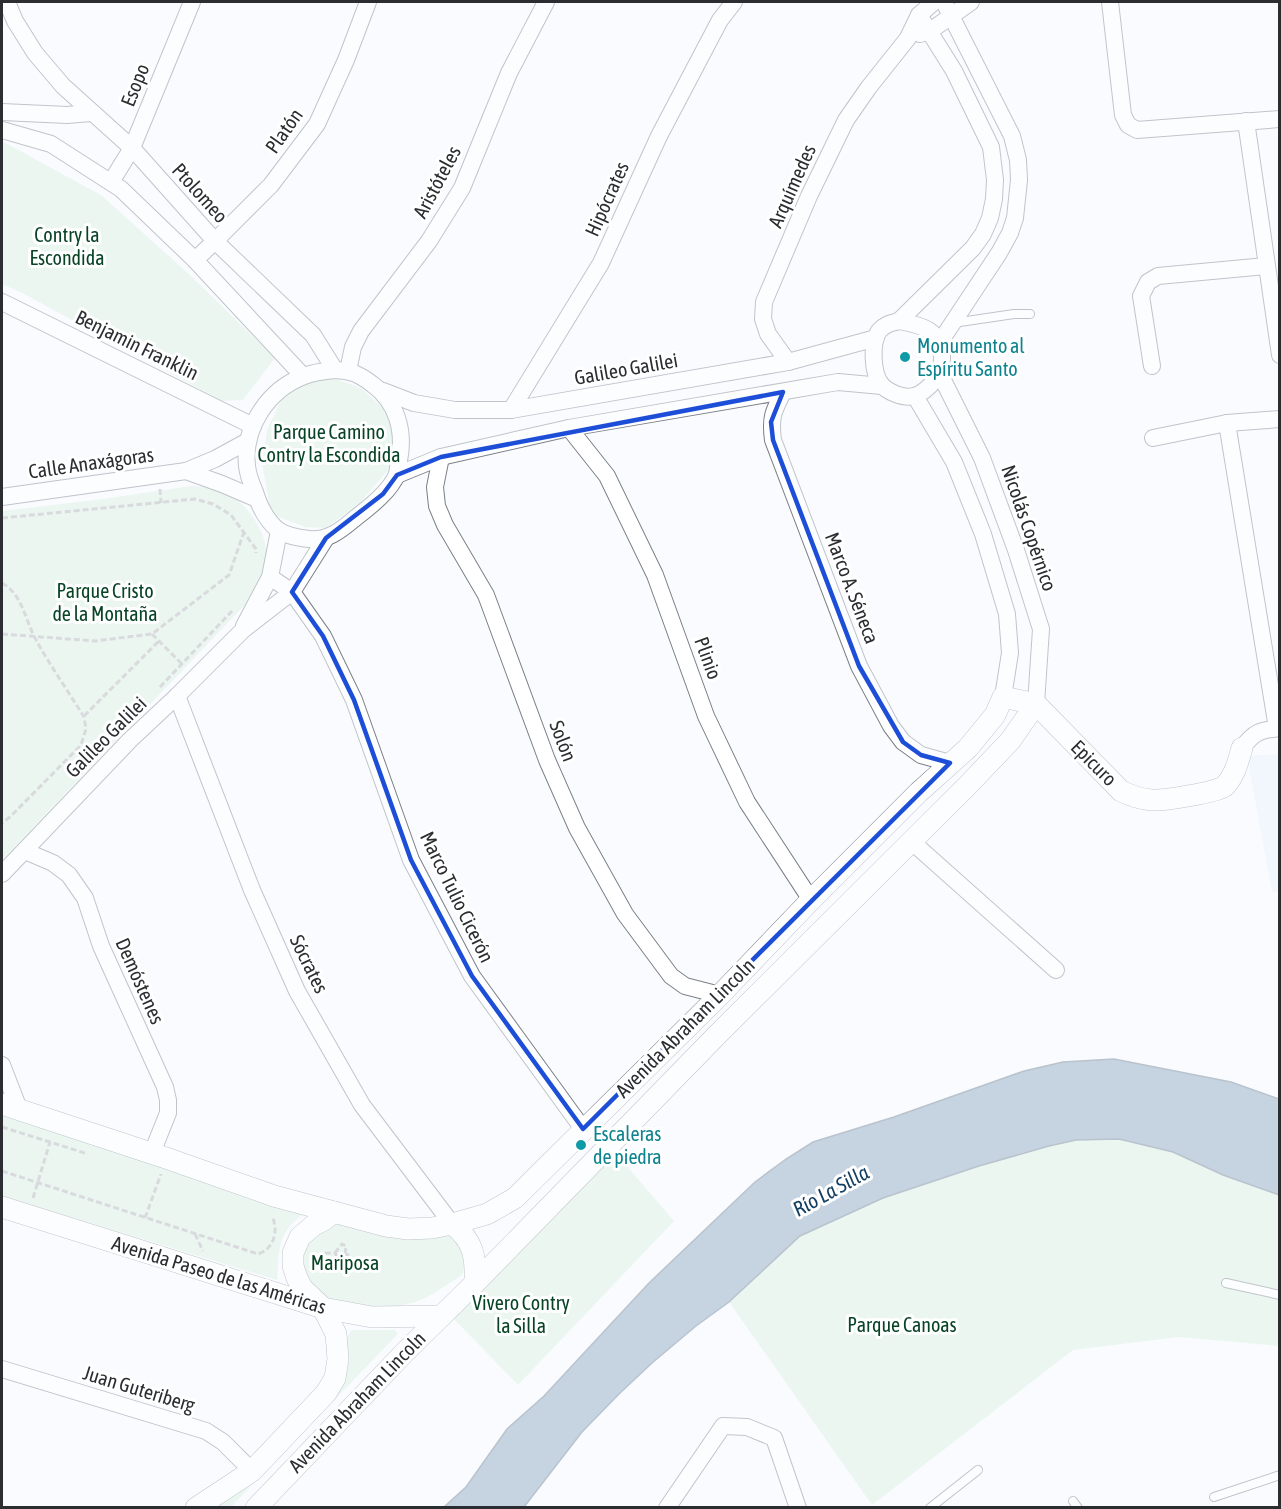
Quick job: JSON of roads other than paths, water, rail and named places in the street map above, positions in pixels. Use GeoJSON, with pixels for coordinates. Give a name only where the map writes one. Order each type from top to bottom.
{"type":"FeatureCollection","features":[{"type":"Feature","properties":{"kind":"street","name":"Ptolomeo"},"geometry":{"type":"LineString","coordinates":[[7,2],[15,21],[35,53],[63,86],[132,148],[215,241],[314,335],[341,370]]}},
{"type":"Feature","properties":{"kind":"street","name":"Esopo"},"geometry":{"type":"LineString","coordinates":[[111,182],[132,148],[192,2]]}},
{"type":"Feature","properties":{"kind":"street","name":"Platón"},"geometry":{"type":"LineString","coordinates":[[195,260],[271,185],[317,124],[346,60],[368,2]]}},
{"type":"Feature","properties":{"kind":"street","name":"Aristóteles"},"geometry":{"type":"LineString","coordinates":[[341,370],[361,330],[429,241],[462,188],[510,73],[546,2]]}},
{"type":"Feature","properties":{"kind":"street","name":"Hipócrates"},"geometry":{"type":"LineString","coordinates":[[511,410],[601,263],[659,136],[720,20],[734,2]]}},
{"type":"Feature","properties":{"kind":"street"},"geometry":{"type":"LineString","coordinates":[[899,321],[973,248],[990,218],[994,200],[995,180],[991,147],[954,71],[919,15],[934,2]]}},
{"type":"Feature","properties":{"kind":"street"},"geometry":{"type":"LineString","coordinates":[[908,38],[930,31],[948,9],[971,2]]}},
{"type":"Feature","properties":{"kind":"street"},"geometry":{"type":"LineString","coordinates":[[1110,2],[1123,115],[1128,125],[1137,130],[1280,119]]}},
{"type":"Feature","properties":{"kind":"street"},"geometry":{"type":"LineString","coordinates":[[940,342],[1010,233],[1015,218],[1019,180],[1018,160],[1012,136],[948,9]]}},
{"type":"Feature","properties":{"kind":"street","name":"Arquímedes"},"geometry":{"type":"LineString","coordinates":[[788,362],[768,334],[763,319],[764,302],[809,196],[846,120],[908,38],[919,15]]}},
{"type":"Feature","properties":{"kind":"street"},"geometry":{"type":"LineString","coordinates":[[2,112],[67,115],[91,113]]}},
{"type":"Feature","properties":{"kind":"street"},"geometry":{"type":"LineString","coordinates":[[1246,121],[1280,355]]}},
{"type":"Feature","properties":{"kind":"street"},"geometry":{"type":"LineString","coordinates":[[2,130],[51,144],[121,189],[195,260],[303,376]]}},
{"type":"Feature","properties":{"kind":"street"},"geometry":{"type":"LineString","coordinates":[[1152,366],[1141,297],[1148,282],[1158,276],[1266,266]]}},
{"type":"Feature","properties":{"kind":"street","name":"Benjamin Franklin"},"geometry":{"type":"LineString","coordinates":[[2,303],[250,434]]}},
{"type":"Feature","properties":{"kind":"street"},"geometry":{"type":"LineString","coordinates":[[397,475],[441,457],[569,429],[838,382],[882,386],[895,394],[906,397],[915,396],[932,384],[940,374],[943,352],[940,342],[931,332],[923,327],[899,321],[887,324],[880,330],[876,338],[874,363],[882,386]]}},
{"type":"Feature","properties":{"kind":"street","name":"Galileo Galilei"},"geometry":{"type":"LineString","coordinates":[[382,391],[414,403],[455,410],[511,410],[788,362],[876,338]]}},
{"type":"Feature","properties":{"kind":"street"},"geometry":{"type":"LineString","coordinates":[[341,370],[357,374],[382,391],[393,405],[399,425],[401,450],[397,475],[383,494],[342,529],[326,538],[310,539],[292,536],[279,531],[266,516],[257,499],[247,465],[250,434],[262,408],[277,391],[303,376],[341,370]]}},
{"type":"Feature","properties":{"kind":"street","name":"Nicolás Copérnico"},"geometry":{"type":"LineString","coordinates":[[940,374],[982,458],[1016,550],[1041,628],[1036,704]]}},
{"type":"Feature","properties":{"kind":"street","name":"Marco A. Séneca"},"geometry":{"type":"LineString","coordinates":[[783,392],[774,408],[771,422],[773,440],[859,666],[891,726],[903,742],[921,755],[950,763]]}},
{"type":"Feature","properties":{"kind":"street"},"geometry":{"type":"LineString","coordinates":[[915,396],[954,462],[983,534],[1007,614],[1010,653],[1003,697],[1036,704]]}},
{"type":"Feature","properties":{"kind":"street"},"geometry":{"type":"LineString","coordinates":[[1153,438],[1227,423],[1280,419]]}},
{"type":"Feature","properties":{"kind":"street"},"geometry":{"type":"LineString","coordinates":[[1227,423],[1278,728],[1261,730],[1250,737],[1242,748]]}},
{"type":"Feature","properties":{"kind":"street","name":"Plinio"},"geometry":{"type":"LineString","coordinates":[[569,429],[607,476],[655,575],[706,716],[747,802],[811,900]]}},
{"type":"Feature","properties":{"kind":"street","name":"Calle Anaxágoras"},"geometry":{"type":"LineString","coordinates":[[2,497],[186,471],[215,459],[250,434]]}},
{"type":"Feature","properties":{"kind":"street","name":"Solón"},"geometry":{"type":"LineString","coordinates":[[441,457],[435,488],[437,506],[445,525],[486,596],[547,760],[577,828],[625,914],[671,976],[685,986],[720,995]]}},
{"type":"Feature","properties":{"kind":"street","name":"Calle Anaxágoras"},"geometry":{"type":"LineString","coordinates":[[186,471],[257,499]]}},
{"type":"Feature","properties":{"kind":"street","name":"Galileo Galilei"},"geometry":{"type":"LineString","coordinates":[[243,630],[270,577],[279,531]]}},
{"type":"Feature","properties":{"kind":"street","name":"Galileo Galilei"},"geometry":{"type":"LineString","coordinates":[[2,874],[130,740],[243,630],[292,592],[326,538]]}},
{"type":"Feature","properties":{"kind":"street","name":"Marco Tulio Cicerón"},"geometry":{"type":"LineString","coordinates":[[270,577],[292,592],[323,636],[354,700],[411,860],[472,976],[583,1129]]}},
{"type":"Feature","properties":{"kind":"street","name":"Sócrates"},"geometry":{"type":"LineString","coordinates":[[177,696],[252,890],[297,991],[362,1105],[452,1224]]}},
{"type":"Feature","properties":{"kind":"street","name":"Avenida Abraham Lincoln"},"geometry":{"type":"LineString","coordinates":[[196,1508],[252,1472],[326,1394],[335,1377],[338,1359],[336,1334],[322,1308],[302,1288],[293,1266],[293,1253],[300,1237],[334,1212],[386,1226],[408,1229],[432,1228],[487,1214],[514,1198],[720,995],[919,792],[968,748],[995,715],[1003,697]]}},
{"type":"Feature","properties":{"kind":"street","name":"Epicuro"},"geometry":{"type":"LineString","coordinates":[[1036,704],[1121,791],[1137,798],[1155,801],[1223,788],[1234,773],[1242,748]]}},
{"type":"Feature","properties":{"kind":"street","name":"Avenida Abraham Lincoln"},"geometry":{"type":"LineString","coordinates":[[256,1508],[718,1034],[1010,741],[1036,704]]}},
{"type":"Feature","properties":{"kind":"street"},"geometry":{"type":"LineString","coordinates":[[912,841],[1056,970]]}},
{"type":"Feature","properties":{"kind":"street","name":"Demóstenes"},"geometry":{"type":"LineString","coordinates":[[25,851],[53,863],[69,875],[85,898],[101,946],[165,1087],[168,1113],[159,1155]]}},
{"type":"Feature","properties":{"kind":"street"},"geometry":{"type":"LineString","coordinates":[[2,1065],[10,1107],[159,1155],[274,1196],[334,1212]]}},
{"type":"Feature","properties":{"kind":"street","name":"Avenida Paseo de las Américas"},"geometry":{"type":"LineString","coordinates":[[2,1207],[322,1308],[372,1317],[441,1316]]}},
{"type":"Feature","properties":{"kind":"street"},"geometry":{"type":"LineString","coordinates":[[452,1224],[460,1231],[473,1252],[476,1262],[475,1283]]}},
{"type":"Feature","properties":{"kind":"street","name":"Juan Guteriberg"},"geometry":{"type":"LineString","coordinates":[[2,1369],[206,1431],[223,1442],[252,1472]]}},
{"type":"Feature","properties":{"kind":"street"},"geometry":{"type":"LineString","coordinates":[[668,1508],[723,1426],[747,1427],[774,1438],[798,1508]]}},
{"type":"Feature","properties":{"kind":"lane"},"geometry":{"type":"LineString","coordinates":[[952,323],[1014,314],[1030,314]]}},
{"type":"Feature","properties":{"kind":"lane"},"geometry":{"type":"LineString","coordinates":[[1226,1283],[1280,1294]]}},
{"type":"Feature","properties":{"kind":"lane"},"geometry":{"type":"LineString","coordinates":[[930,1508],[978,1470]]}},
{"type":"Feature","properties":{"kind":"lane"},"geometry":{"type":"LineString","coordinates":[[1214,1497],[1280,1475]]}},
{"type":"Feature","properties":{"kind":"water","name":"Río La Silla"},"geometry":{"type":"Polygon","coordinates":[[[1114,1059],[1231,1082],[1279,1099],[1279,1195],[1223,1175],[1173,1152],[1119,1139],[1076,1140],[1049,1146],[979,1166],[883,1198],[800,1236],[729,1302],[652,1363],[582,1432],[524,1507],[444,1507],[466,1487],[507,1429],[544,1396],[649,1283],[755,1182],[786,1159],[813,1142],[894,1117],[1024,1071],[1063,1062],[1114,1059]]]}},
{"type":"Feature","properties":{"kind":"place","name":"Monumento al Espíritu Santo"},"geometry":{"type":"Point","coordinates":[905,357]}},
{"type":"Feature","properties":{"kind":"place","name":"Escaleras de piedra"},"geometry":{"type":"Point","coordinates":[581,1145]}},
{"type":"Feature","properties":{"kind":"park label","name":"Contry la Escondida"},"geometry":{"type":"Point","coordinates":[67,246]}},
{"type":"Feature","properties":{"kind":"park label","name":"Parque Camino Contry la Escondida"},"geometry":{"type":"Point","coordinates":[329,444]}},
{"type":"Feature","properties":{"kind":"park label","name":"Parque Cristo de la Montaña"},"geometry":{"type":"Point","coordinates":[105,602]}},
{"type":"Feature","properties":{"kind":"park label","name":"Mariposa"},"geometry":{"type":"Point","coordinates":[345,1263]}},
{"type":"Feature","properties":{"kind":"park label","name":"Vivero Contry la Silla"},"geometry":{"type":"Point","coordinates":[521,1314]}},
{"type":"Feature","properties":{"kind":"park label","name":"Parque Canoas"},"geometry":{"type":"Point","coordinates":[902,1325]}}]}
